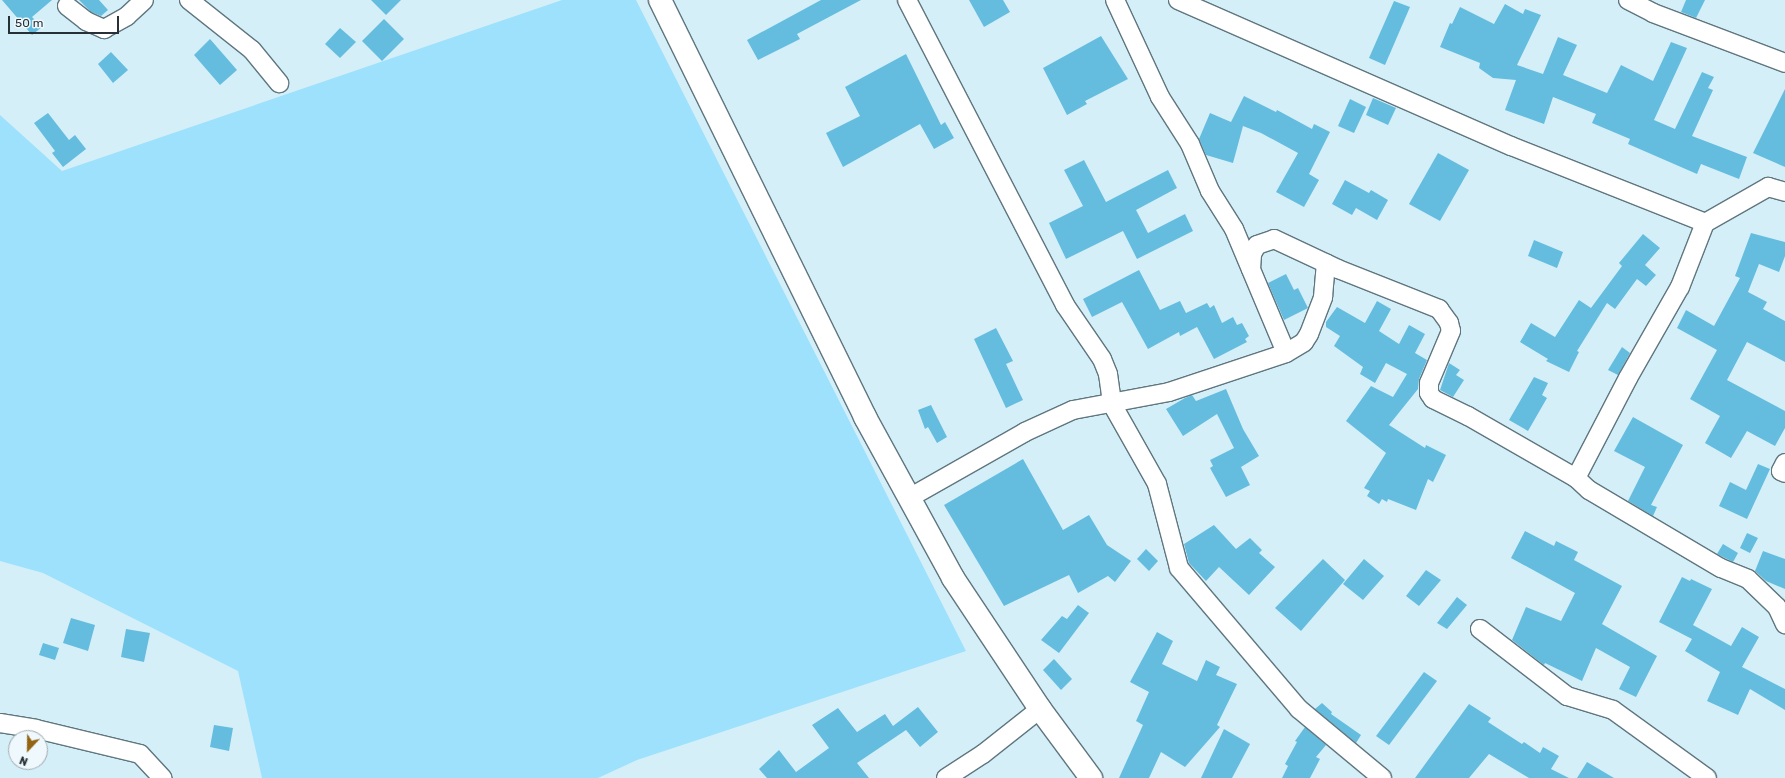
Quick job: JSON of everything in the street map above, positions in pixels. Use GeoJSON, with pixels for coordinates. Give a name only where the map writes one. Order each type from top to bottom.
{"type":"FeatureCollection","features":[{"type":"Feature","properties":{"kind":"street"},"geometry":{"type":"LineString","coordinates":[[67,6],[86,21],[104,29],[127,16],[144,0]]}},
{"type":"Feature","properties":{"kind":"street"},"geometry":{"type":"LineString","coordinates":[[189,0],[252,50],[279,83]]}},
{"type":"Feature","properties":{"kind":"street"},"geometry":{"type":"LineString","coordinates":[[660,0],[772,232],[909,498],[953,578],[1040,709],[1091,778]]}},
{"type":"Feature","properties":{"kind":"street"},"geometry":{"type":"LineString","coordinates":[[907,0],[1065,305],[1102,359],[1108,374],[1112,404],[1157,484],[1179,568],[1299,710],[1382,778]]}},
{"type":"Feature","properties":{"kind":"street"},"geometry":{"type":"LineString","coordinates":[[1115,0],[1160,97],[1190,144],[1210,191],[1234,229],[1286,352]]}},
{"type":"Feature","properties":{"kind":"street"},"geometry":{"type":"LineString","coordinates":[[1178,0],[1511,146],[1706,222]]}},
{"type":"Feature","properties":{"kind":"street"},"geometry":{"type":"LineString","coordinates":[[1628,0],[1653,13],[1785,63]]}},
{"type":"Feature","properties":{"kind":"street"},"geometry":{"type":"LineString","coordinates":[[1576,478],[1628,378],[1680,287],[1706,222],[1768,187],[1785,192]]}},
{"type":"Feature","properties":{"kind":"street"},"geometry":{"type":"LineString","coordinates":[[1251,269],[1252,254],[1257,245],[1274,239],[1326,263],[1439,309],[1450,323],[1451,331],[1429,384],[1429,393],[1433,399],[1468,416],[1576,478],[1590,490],[1721,568],[1748,579],[1776,608],[1785,624]]}},
{"type":"Feature","properties":{"kind":"street"},"geometry":{"type":"LineString","coordinates":[[909,498],[1025,432],[1073,410],[1112,404],[1169,392],[1286,352],[1304,342],[1309,334],[1323,298],[1326,263]]}},
{"type":"Feature","properties":{"kind":"street"},"geometry":{"type":"LineString","coordinates":[[1785,463],[1781,471],[1785,473]]}},
{"type":"Feature","properties":{"kind":"street"},"geometry":{"type":"LineString","coordinates":[[1480,629],[1567,696],[1613,710],[1707,778]]}},
{"type":"Feature","properties":{"kind":"street"},"geometry":{"type":"LineString","coordinates":[[946,778],[983,754],[1040,709]]}},
{"type":"Feature","properties":{"kind":"street"},"geometry":{"type":"LineString","coordinates":[[0,723],[36,729],[140,754],[162,778]]}},
{"type":"Feature","properties":{"kind":"shaded area"},"geometry":{"type":"Polygon","coordinates":[[[562,0],[636,0],[966,651],[637,760],[598,778],[262,778],[238,671],[43,573],[0,561],[0,115],[62,171],[562,0]]]}},
{"type":"Feature","properties":{"kind":"building"},"geometry":{"type":"Polygon","coordinates":[[[2,0],[52,0],[32,17],[42,27],[32,35],[2,0]]]}},
{"type":"Feature","properties":{"kind":"building"},"geometry":{"type":"Polygon","coordinates":[[[79,0],[99,0],[108,10],[101,16],[91,12],[79,0]]]}},
{"type":"Feature","properties":{"kind":"building"},"geometry":{"type":"Polygon","coordinates":[[[371,0],[401,0],[386,15],[371,0]]]}},
{"type":"Feature","properties":{"kind":"building"},"geometry":{"type":"Polygon","coordinates":[[[821,0],[861,0],[797,34],[800,39],[758,60],[747,40],[821,0]]]}},
{"type":"Feature","properties":{"kind":"building"},"geometry":{"type":"Polygon","coordinates":[[[969,0],[1003,0],[1010,12],[984,27],[969,0]]]}},
{"type":"Feature","properties":{"kind":"building"},"geometry":{"type":"Polygon","coordinates":[[[1686,0],[1705,0],[1696,18],[1681,12],[1686,0]]]}},
{"type":"Feature","properties":{"kind":"building"},"geometry":{"type":"Polygon","coordinates":[[[1394,1],[1410,7],[1385,65],[1369,58],[1394,1]]]}},
{"type":"Feature","properties":{"kind":"building"},"geometry":{"type":"Polygon","coordinates":[[[1505,4],[1523,14],[1525,9],[1541,15],[1517,65],[1543,74],[1558,37],[1577,45],[1563,75],[1607,93],[1621,65],[1653,81],[1671,42],[1687,48],[1654,120],[1675,129],[1702,72],[1714,77],[1708,88],[1713,90],[1692,136],[1747,157],[1739,179],[1701,164],[1697,174],[1628,144],[1630,139],[1592,123],[1596,114],[1553,97],[1544,124],[1505,110],[1516,80],[1493,78],[1479,68],[1480,63],[1440,47],[1450,23],[1452,24],[1460,7],[1494,24],[1505,4]]]}},
{"type":"Feature","properties":{"kind":"building"},"geometry":{"type":"Polygon","coordinates":[[[384,19],[404,39],[382,61],[362,41],[384,19]]]}},
{"type":"Feature","properties":{"kind":"building"},"geometry":{"type":"Polygon","coordinates":[[[340,28],[356,42],[340,58],[325,44],[340,28]]]}},
{"type":"Feature","properties":{"kind":"building"},"geometry":{"type":"Polygon","coordinates":[[[1101,36],[1128,79],[1085,101],[1087,104],[1067,115],[1043,68],[1101,36]]]}},
{"type":"Feature","properties":{"kind":"building"},"geometry":{"type":"Polygon","coordinates":[[[210,39],[237,70],[220,85],[194,55],[210,39]]]}},
{"type":"Feature","properties":{"kind":"building"},"geometry":{"type":"Polygon","coordinates":[[[111,52],[128,70],[113,83],[98,64],[111,52]]]}},
{"type":"Feature","properties":{"kind":"building"},"geometry":{"type":"Polygon","coordinates":[[[906,54],[941,125],[945,122],[954,138],[934,149],[920,124],[843,167],[826,133],[860,116],[845,87],[906,54]]]}},
{"type":"Feature","properties":{"kind":"building"},"geometry":{"type":"Polygon","coordinates":[[[1785,89],[1785,167],[1753,153],[1785,89]]]}},
{"type":"Feature","properties":{"kind":"building"},"geometry":{"type":"Polygon","coordinates":[[[1244,96],[1276,112],[1277,110],[1312,129],[1314,124],[1330,132],[1309,174],[1319,180],[1304,207],[1276,192],[1298,153],[1261,133],[1243,126],[1233,163],[1206,155],[1199,139],[1210,113],[1231,122],[1244,96]]]}},
{"type":"Feature","properties":{"kind":"building"},"geometry":{"type":"Polygon","coordinates":[[[1373,98],[1396,108],[1388,125],[1366,115],[1373,98]]]}},
{"type":"Feature","properties":{"kind":"building"},"geometry":{"type":"Polygon","coordinates":[[[1350,99],[1366,107],[1354,133],[1338,126],[1350,99]]]}},
{"type":"Feature","properties":{"kind":"building"},"geometry":{"type":"Polygon","coordinates":[[[48,113],[69,140],[75,135],[86,149],[63,167],[52,153],[55,151],[34,123],[48,113]]]}},
{"type":"Feature","properties":{"kind":"building"},"geometry":{"type":"Polygon","coordinates":[[[1438,153],[1469,170],[1440,221],[1409,204],[1438,153]]]}},
{"type":"Feature","properties":{"kind":"building"},"geometry":{"type":"Polygon","coordinates":[[[1084,160],[1106,202],[1168,170],[1177,188],[1136,210],[1148,233],[1185,214],[1193,231],[1137,259],[1123,231],[1066,259],[1049,223],[1083,206],[1064,170],[1084,160]]]}},
{"type":"Feature","properties":{"kind":"building"},"geometry":{"type":"Polygon","coordinates":[[[1345,180],[1369,193],[1371,190],[1388,200],[1377,220],[1356,208],[1352,215],[1332,204],[1345,180]]]}},
{"type":"Feature","properties":{"kind":"building"},"geometry":{"type":"Polygon","coordinates":[[[1751,233],[1785,242],[1785,256],[1779,272],[1759,264],[1748,292],[1767,302],[1763,309],[1785,321],[1785,362],[1747,342],[1727,380],[1785,411],[1785,428],[1775,446],[1747,431],[1731,458],[1705,443],[1720,416],[1690,399],[1717,350],[1677,328],[1686,310],[1714,326],[1740,278],[1735,276],[1751,233]]]}},
{"type":"Feature","properties":{"kind":"building"},"geometry":{"type":"Polygon","coordinates":[[[1643,234],[1660,248],[1645,265],[1656,275],[1646,286],[1637,279],[1615,309],[1607,303],[1577,351],[1579,352],[1569,372],[1546,361],[1548,359],[1520,342],[1531,323],[1555,337],[1579,300],[1591,308],[1622,266],[1619,263],[1643,234]]]}},
{"type":"Feature","properties":{"kind":"building"},"geometry":{"type":"Polygon","coordinates":[[[1534,240],[1563,252],[1557,268],[1528,256],[1534,240]]]}},
{"type":"Feature","properties":{"kind":"building"},"geometry":{"type":"Polygon","coordinates":[[[1139,270],[1160,310],[1180,301],[1186,313],[1207,303],[1210,308],[1214,305],[1222,323],[1233,317],[1237,325],[1242,323],[1249,336],[1245,339],[1247,342],[1214,359],[1197,327],[1180,336],[1179,332],[1148,349],[1122,302],[1092,317],[1083,299],[1139,270]]]}},
{"type":"Feature","properties":{"kind":"building"},"geometry":{"type":"Polygon","coordinates":[[[1286,274],[1294,290],[1298,288],[1308,308],[1284,320],[1268,283],[1286,274]]]}},
{"type":"Feature","properties":{"kind":"building"},"geometry":{"type":"Polygon","coordinates":[[[1377,301],[1391,309],[1379,331],[1399,344],[1409,325],[1425,334],[1415,353],[1427,360],[1419,379],[1418,389],[1389,425],[1425,448],[1426,445],[1446,455],[1433,482],[1428,479],[1416,510],[1388,499],[1387,502],[1382,499],[1379,504],[1367,496],[1370,491],[1364,488],[1386,453],[1346,421],[1371,386],[1393,397],[1407,374],[1386,363],[1375,383],[1360,374],[1363,367],[1334,346],[1340,336],[1326,327],[1326,322],[1337,307],[1365,323],[1377,301]]]}},
{"type":"Feature","properties":{"kind":"building"},"geometry":{"type":"Polygon","coordinates":[[[996,328],[1013,361],[1006,364],[1023,400],[1006,408],[974,339],[996,328]]]}},
{"type":"Feature","properties":{"kind":"building"},"geometry":{"type":"Polygon","coordinates":[[[1622,347],[1630,353],[1618,375],[1608,370],[1622,347]]]}},
{"type":"Feature","properties":{"kind":"building"},"geometry":{"type":"Polygon","coordinates":[[[1449,363],[1460,370],[1456,375],[1464,380],[1453,397],[1440,390],[1449,363]]]}},
{"type":"Feature","properties":{"kind":"building"},"geometry":{"type":"Polygon","coordinates":[[[1534,377],[1548,383],[1542,395],[1547,398],[1528,431],[1509,420],[1534,377]]]}},
{"type":"Feature","properties":{"kind":"building"},"geometry":{"type":"Polygon","coordinates":[[[1226,389],[1243,429],[1259,456],[1241,467],[1250,485],[1226,497],[1210,468],[1213,466],[1210,460],[1234,448],[1217,414],[1183,436],[1166,409],[1192,395],[1196,401],[1226,389]]]}},
{"type":"Feature","properties":{"kind":"building"},"geometry":{"type":"Polygon","coordinates":[[[931,405],[947,437],[937,443],[928,427],[925,429],[918,410],[931,405]]]}},
{"type":"Feature","properties":{"kind":"building"},"geometry":{"type":"Polygon","coordinates":[[[1633,417],[1683,445],[1651,505],[1657,507],[1653,516],[1628,501],[1645,467],[1614,451],[1633,417]]]}},
{"type":"Feature","properties":{"kind":"building"},"geometry":{"type":"Polygon","coordinates":[[[1023,459],[1063,530],[1089,515],[1107,545],[1131,561],[1115,582],[1108,576],[1078,593],[1069,575],[1004,606],[944,505],[1023,459]]]}},
{"type":"Feature","properties":{"kind":"building"},"geometry":{"type":"Polygon","coordinates":[[[1758,464],[1770,469],[1747,519],[1719,506],[1730,482],[1746,490],[1758,464]]]}},
{"type":"Feature","properties":{"kind":"building"},"geometry":{"type":"Polygon","coordinates":[[[1214,525],[1236,549],[1250,538],[1262,550],[1259,553],[1275,567],[1249,595],[1219,567],[1206,581],[1189,563],[1184,544],[1214,525]]]}},
{"type":"Feature","properties":{"kind":"building"},"geometry":{"type":"Polygon","coordinates":[[[1525,531],[1554,546],[1556,541],[1578,552],[1574,560],[1622,586],[1602,624],[1657,656],[1636,697],[1619,689],[1630,667],[1596,648],[1582,681],[1545,663],[1544,665],[1512,640],[1526,607],[1561,621],[1575,593],[1511,558],[1525,531]]]}},
{"type":"Feature","properties":{"kind":"building"},"geometry":{"type":"Polygon","coordinates":[[[1747,533],[1758,538],[1750,553],[1740,548],[1747,533]]]}},
{"type":"Feature","properties":{"kind":"building"},"geometry":{"type":"Polygon","coordinates":[[[1723,544],[1738,553],[1733,562],[1717,554],[1723,544]]]}},
{"type":"Feature","properties":{"kind":"building"},"geometry":{"type":"Polygon","coordinates":[[[1146,549],[1158,561],[1149,571],[1137,559],[1146,549]]]}},
{"type":"Feature","properties":{"kind":"building"},"geometry":{"type":"Polygon","coordinates":[[[1763,551],[1785,559],[1785,589],[1766,581],[1755,571],[1763,551]]]}},
{"type":"Feature","properties":{"kind":"building"},"geometry":{"type":"Polygon","coordinates":[[[1323,559],[1345,580],[1301,631],[1275,608],[1323,559]]]}},
{"type":"Feature","properties":{"kind":"building"},"geometry":{"type":"Polygon","coordinates":[[[1364,559],[1384,576],[1363,600],[1343,584],[1364,559]]]}},
{"type":"Feature","properties":{"kind":"building"},"geometry":{"type":"Polygon","coordinates":[[[1426,570],[1441,580],[1419,606],[1406,596],[1426,570]]]}},
{"type":"Feature","properties":{"kind":"building"},"geometry":{"type":"Polygon","coordinates":[[[1682,577],[1690,581],[1691,579],[1712,589],[1693,625],[1731,646],[1742,627],[1759,637],[1742,667],[1785,689],[1785,710],[1750,689],[1738,715],[1707,701],[1720,672],[1685,651],[1692,639],[1659,622],[1682,577]]]}},
{"type":"Feature","properties":{"kind":"building"},"geometry":{"type":"Polygon","coordinates":[[[1457,597],[1467,605],[1447,629],[1437,623],[1457,597]]]}},
{"type":"Feature","properties":{"kind":"building"},"geometry":{"type":"Polygon","coordinates":[[[1078,605],[1089,613],[1059,653],[1041,640],[1062,616],[1067,619],[1078,605]]]}},
{"type":"Feature","properties":{"kind":"building"},"geometry":{"type":"Polygon","coordinates":[[[71,618],[95,625],[88,651],[63,643],[71,618]]]}},
{"type":"Feature","properties":{"kind":"building"},"geometry":{"type":"Polygon","coordinates":[[[126,629],[150,633],[144,662],[121,657],[126,629]]]}},
{"type":"Feature","properties":{"kind":"building"},"geometry":{"type":"Polygon","coordinates":[[[1157,632],[1173,641],[1162,664],[1197,681],[1206,660],[1220,667],[1216,675],[1237,684],[1217,725],[1220,727],[1185,767],[1161,752],[1149,778],[1119,778],[1143,725],[1136,721],[1149,692],[1130,682],[1157,632]]]}},
{"type":"Feature","properties":{"kind":"building"},"geometry":{"type":"Polygon","coordinates":[[[43,643],[59,648],[55,660],[39,655],[43,643]]]}},
{"type":"Feature","properties":{"kind":"building"},"geometry":{"type":"Polygon","coordinates":[[[1054,659],[1072,679],[1061,690],[1043,670],[1054,659]]]}},
{"type":"Feature","properties":{"kind":"building"},"geometry":{"type":"Polygon","coordinates":[[[1424,672],[1437,681],[1389,745],[1376,736],[1424,672]]]}},
{"type":"Feature","properties":{"kind":"building"},"geometry":{"type":"Polygon","coordinates":[[[1322,703],[1332,712],[1331,714],[1361,735],[1356,743],[1315,709],[1322,703]]]}},
{"type":"Feature","properties":{"kind":"building"},"geometry":{"type":"Polygon","coordinates":[[[1469,704],[1491,718],[1488,722],[1522,744],[1524,742],[1540,753],[1543,747],[1559,756],[1551,769],[1569,778],[1529,778],[1489,754],[1469,778],[1415,778],[1469,704]]]}},
{"type":"Feature","properties":{"kind":"building"},"geometry":{"type":"Polygon","coordinates":[[[918,707],[938,732],[920,747],[906,730],[857,763],[869,778],[767,778],[759,769],[779,750],[796,772],[829,748],[812,725],[838,708],[857,732],[885,714],[893,726],[918,707]]]}},
{"type":"Feature","properties":{"kind":"building"},"geometry":{"type":"Polygon","coordinates":[[[214,725],[233,728],[229,751],[210,747],[214,725]]]}},
{"type":"Feature","properties":{"kind":"building"},"geometry":{"type":"Polygon","coordinates":[[[1305,727],[1326,745],[1316,757],[1320,759],[1310,778],[1282,778],[1288,766],[1285,764],[1297,742],[1295,741],[1305,727]]]}},
{"type":"Feature","properties":{"kind":"building"},"geometry":{"type":"Polygon","coordinates":[[[1224,729],[1250,744],[1232,778],[1201,778],[1224,729]]]}},
{"type":"Feature","properties":{"kind":"building"},"geometry":{"type":"Polygon","coordinates":[[[1587,762],[1614,778],[1577,778],[1587,762]]]}}]}
